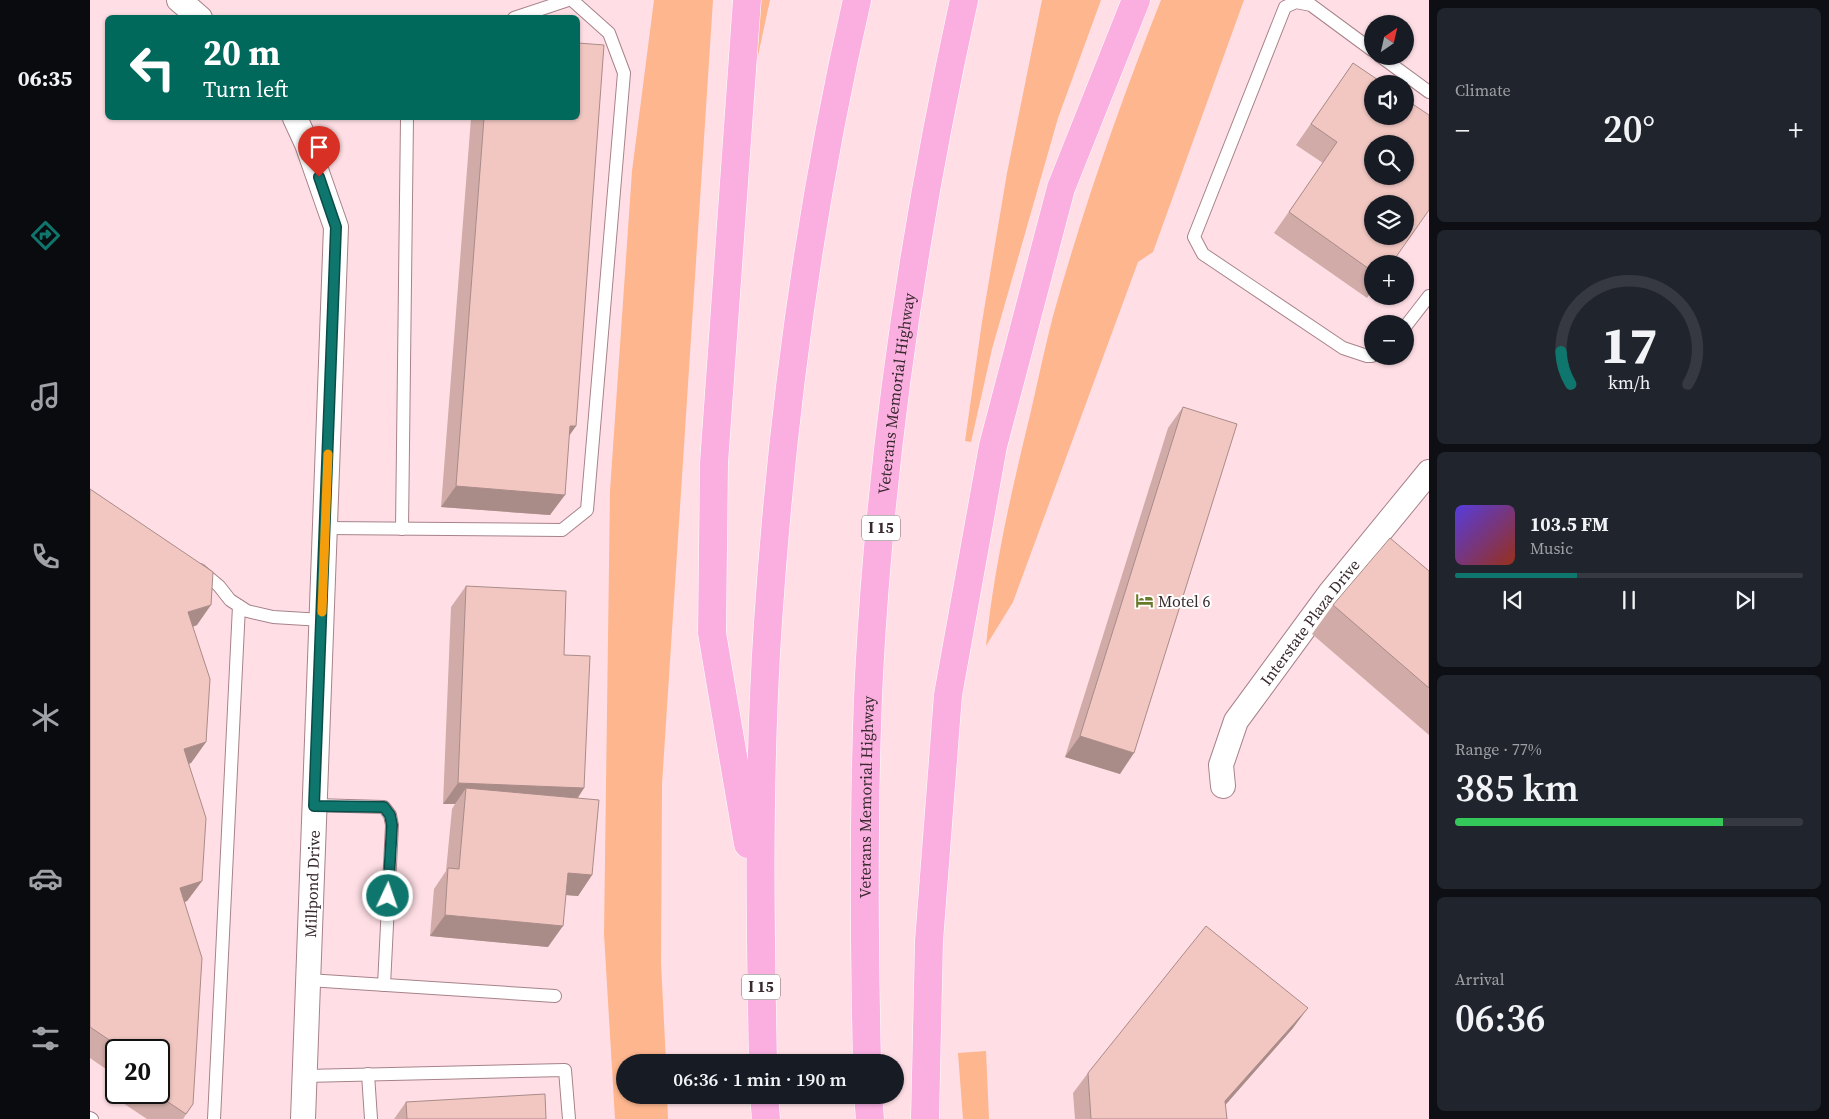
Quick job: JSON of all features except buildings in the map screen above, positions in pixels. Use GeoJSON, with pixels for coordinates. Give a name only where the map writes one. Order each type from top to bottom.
{"type":"FeatureCollection","features":[{"type":"Feature","properties":{"kind":"highway"},"geometry":{"type":"LineString","coordinates":[[747,0],[714,463],[712,633],[760,912]]}},
{"type":"Feature","properties":{"kind":"highway","name":"I 15"},"geometry":{"type":"LineString","coordinates":[[763,1054],[760,912],[762,763],[768,624],[778,494],[792,369],[806,270],[822,171],[857,0]]}},
{"type":"Feature","properties":{"kind":"highway","name":"Veterans Memorial Highway"},"geometry":{"type":"LineString","coordinates":[[867,1054],[863,874],[870,674],[878,557],[894,403],[914,262],[931,162],[964,0]]}},
{"type":"Feature","properties":{"kind":"highway"},"geometry":{"type":"LineString","coordinates":[[925,1119],[929,941],[948,695],[993,446],[1061,188],[1136,0]]}},
{"type":"Feature","properties":{"kind":"highway"},"geometry":{"type":"LineString","coordinates":[[765,1104],[766,1119]]}},
{"type":"Feature","properties":{"kind":"highway"},"geometry":{"type":"LineString","coordinates":[[869,1104],[870,1119]]}},
{"type":"Feature","properties":{"kind":"street"},"geometry":{"type":"LineString","coordinates":[[179,0],[196,15]]}},
{"type":"Feature","properties":{"kind":"street","name":"Millpond Drive"},"geometry":{"type":"LineString","coordinates":[[296,120],[307,144],[336,227],[303,1119]]}},
{"type":"Feature","properties":{"kind":"street","name":"Interstate Plaza Drive"},"geometry":{"type":"LineString","coordinates":[[1223,786],[1221,765],[1236,721],[1326,599],[1429,474]]}},
{"type":"Feature","properties":{"kind":"lane"},"geometry":{"type":"LineString","coordinates":[[523,15],[568,0]]}},
{"type":"Feature","properties":{"kind":"lane"},"geometry":{"type":"LineString","coordinates":[[325,528],[562,530],[587,510],[624,73],[609,33],[572,0]]}},
{"type":"Feature","properties":{"kind":"lane"},"geometry":{"type":"LineString","coordinates":[[1364,44],[1312,5],[1296,2],[1285,7],[1194,237],[1203,254],[1342,348],[1364,355]]}},
{"type":"Feature","properties":{"kind":"lane"},"geometry":{"type":"LineString","coordinates":[[1392,65],[1429,92]]}},
{"type":"Feature","properties":{"kind":"lane"},"geometry":{"type":"LineString","coordinates":[[402,529],[407,120]]}},
{"type":"Feature","properties":{"kind":"lane"},"geometry":{"type":"LineString","coordinates":[[1414,315],[1429,296]]}},
{"type":"Feature","properties":{"kind":"lane"},"geometry":{"type":"LineString","coordinates":[[190,563],[219,586],[230,600],[246,611],[273,616],[322,620]]}},
{"type":"Feature","properties":{"kind":"lane"},"geometry":{"type":"LineString","coordinates":[[214,1119],[240,606]]}},
{"type":"Feature","properties":{"kind":"lane"},"geometry":{"type":"LineString","coordinates":[[314,806],[384,807],[390,815],[392,825],[384,985]]}},
{"type":"Feature","properties":{"kind":"lane"},"geometry":{"type":"LineString","coordinates":[[308,980],[555,996]]}},
{"type":"Feature","properties":{"kind":"lane"},"geometry":{"type":"LineString","coordinates":[[305,1076],[565,1070],[569,1119]]}},
{"type":"Feature","properties":{"kind":"lane"},"geometry":{"type":"LineString","coordinates":[[368,1074],[371,1119]]}},
{"type":"Feature","properties":{"kind":"shaded area"},"geometry":{"type":"Polygon","coordinates":[[[654,0],[713,0],[662,784],[661,963],[666,1054],[616,1054],[616,1104],[667,1104],[668,1119],[615,1119],[604,934],[610,491],[632,171],[654,0]]]}},
{"type":"Feature","properties":{"kind":"shaded area"},"geometry":{"type":"Polygon","coordinates":[[[759,0],[770,0],[754,74],[759,0]]]}},
{"type":"Feature","properties":{"kind":"shaded area"},"geometry":{"type":"Polygon","coordinates":[[[1042,0],[1101,0],[1058,118],[992,349],[971,442],[965,441],[982,322],[1007,173],[1042,0]]]}},
{"type":"Feature","properties":{"kind":"shaded area"},"geometry":{"type":"Polygon","coordinates":[[[1161,0],[1244,0],[1153,252],[1138,262],[1013,602],[986,646],[989,616],[1004,528],[1053,316],[1103,156],[1161,0]]]}},
{"type":"Feature","properties":{"kind":"shaded area"},"geometry":{"type":"Polygon","coordinates":[[[986,1051],[989,1119],[963,1119],[958,1053],[986,1051]]]}},
{"type":"Feature","properties":{"kind":"slow traffic"},"geometry":{"type":"LineString","coordinates":[[322,612],[328,454]]}},
{"type":"Feature","properties":{"kind":"place","name":"Motel 6"},"geometry":{"type":"Point","coordinates":[1144,601]}},
{"type":"Feature","properties":{"kind":"route"},"geometry":{"type":"LineString","coordinates":[[319,177],[336,227],[314,806],[384,807],[390,815],[392,825],[388,896]]}}]}
